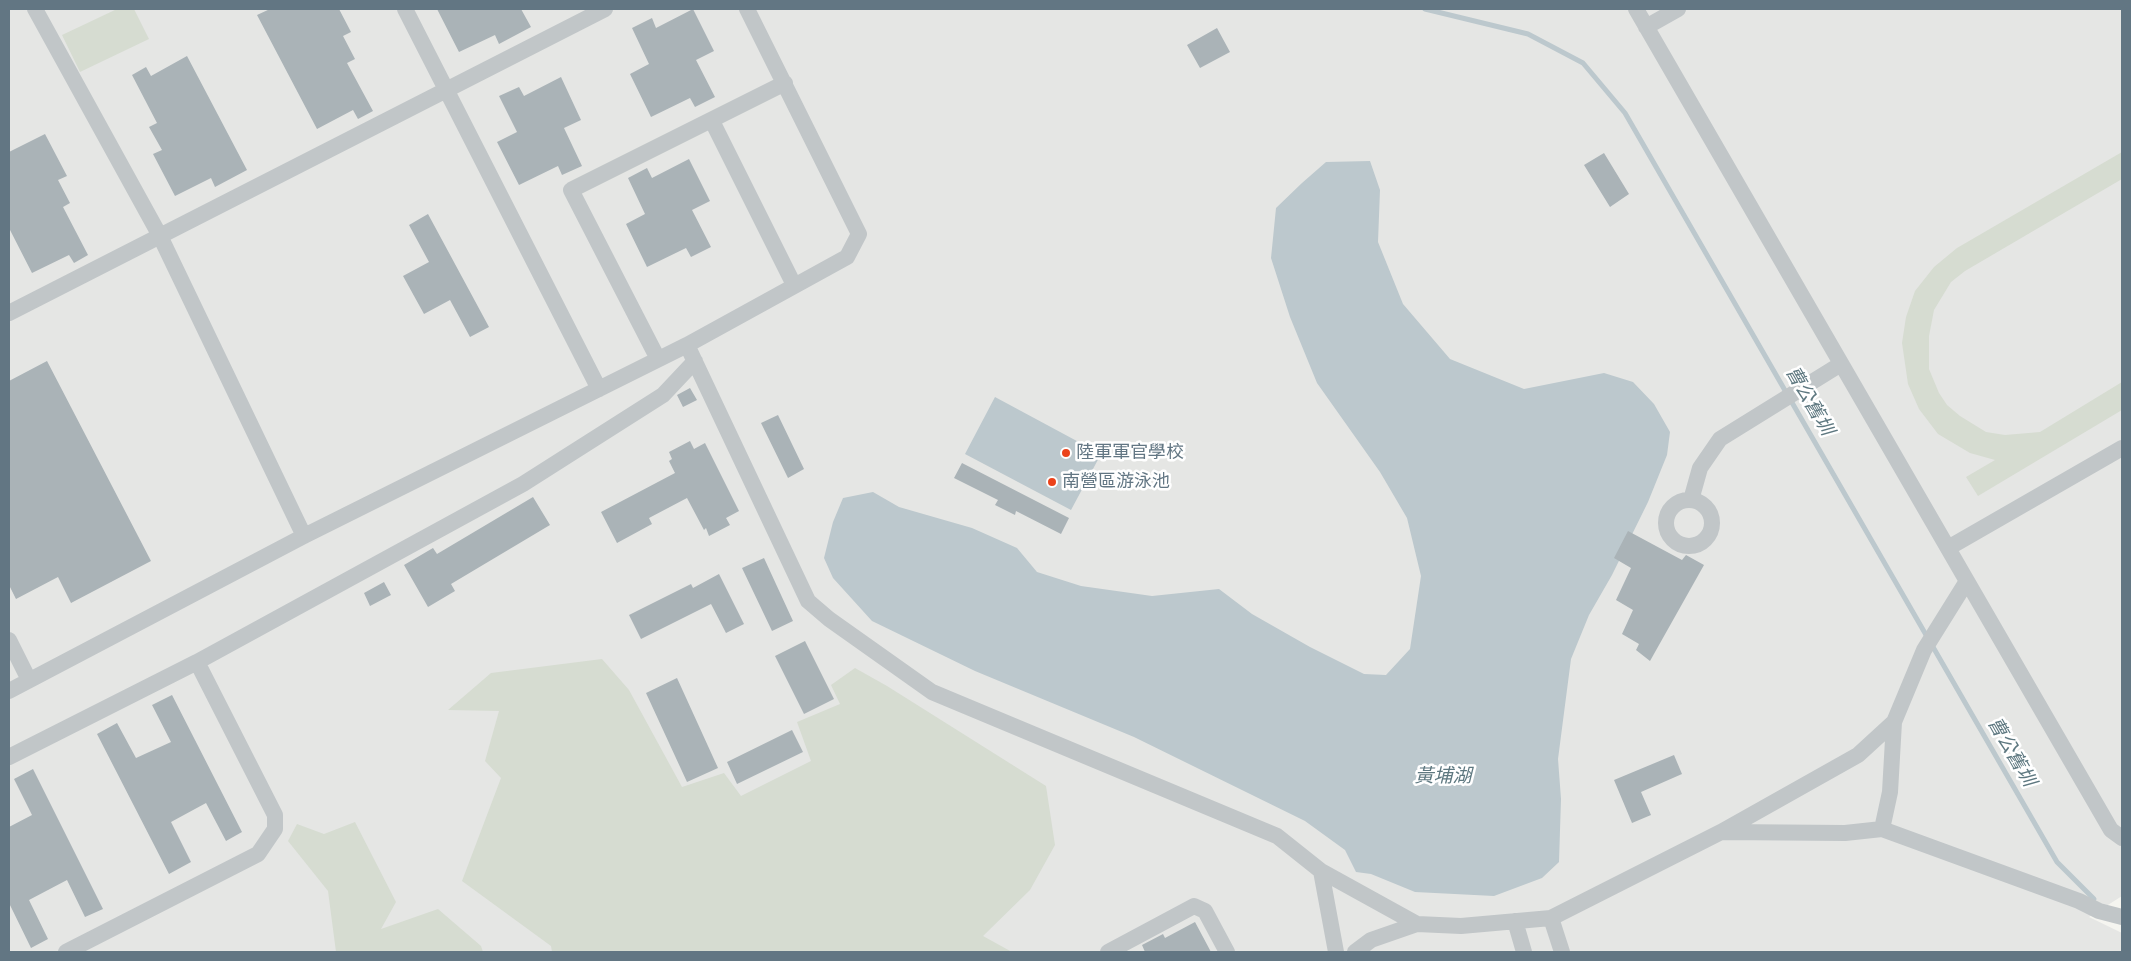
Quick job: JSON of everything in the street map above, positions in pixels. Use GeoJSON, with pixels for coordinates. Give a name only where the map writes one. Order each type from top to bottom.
{"type":"FeatureCollection","features":[{"type":"Feature","properties":{"kind":"street"},"geometry":{"type":"LineString","coordinates":[[35,9],[160,236],[304,536]]}},
{"type":"Feature","properties":{"kind":"street"},"geometry":{"type":"LineString","coordinates":[[405,9],[599,389]]}},
{"type":"Feature","properties":{"kind":"street"},"geometry":{"type":"LineString","coordinates":[[9,313],[605,9]]}},
{"type":"Feature","properties":{"kind":"street"},"geometry":{"type":"LineString","coordinates":[[9,691],[304,536],[687,345],[847,257],[859,234],[747,9]]}},
{"type":"Feature","properties":{"kind":"street"},"geometry":{"type":"LineString","coordinates":[[1636,9],[2111,830],[2122,838]]}},
{"type":"Feature","properties":{"kind":"street"},"geometry":{"type":"LineString","coordinates":[[1646,27],[1678,9]]}},
{"type":"Feature","properties":{"kind":"street"},"geometry":{"type":"LineString","coordinates":[[658,359],[571,190],[785,83]]}},
{"type":"Feature","properties":{"kind":"street"},"geometry":{"type":"LineString","coordinates":[[712,121],[794,285]]}},
{"type":"Feature","properties":{"kind":"street"},"geometry":{"type":"LineString","coordinates":[[687,345],[808,601],[932,692],[1277,836],[1321,871],[1417,924]]}},
{"type":"Feature","properties":{"kind":"street"},"geometry":{"type":"LineString","coordinates":[[9,757],[197,662],[523,484],[664,394],[695,361]]}},
{"type":"Feature","properties":{"kind":"street"},"geometry":{"type":"LineString","coordinates":[[1691,500],[1700,468],[1720,439],[1841,364]]}},
{"type":"Feature","properties":{"kind":"street"},"geometry":{"type":"LineString","coordinates":[[1948,548],[2122,448]]}},
{"type":"Feature","properties":{"kind":"street"},"geometry":{"type":"LineString","coordinates":[[1882,829],[1890,792],[1894,722],[1924,650],[1967,582]]}},
{"type":"Feature","properties":{"kind":"street"},"geometry":{"type":"LineString","coordinates":[[9,640],[29,680]]}},
{"type":"Feature","properties":{"kind":"street"},"geometry":{"type":"LineString","coordinates":[[66,952],[258,854],[275,829],[275,815],[197,662]]}},
{"type":"Feature","properties":{"kind":"street"},"geometry":{"type":"LineString","coordinates":[[1355,952],[1371,940],[1417,924],[1461,926],[1551,918],[1721,832],[1858,755],[1894,722]]}},
{"type":"Feature","properties":{"kind":"street"},"geometry":{"type":"LineString","coordinates":[[1721,832],[1845,833],[1882,829],[2079,901],[2099,911],[2122,917]]}},
{"type":"Feature","properties":{"kind":"street"},"geometry":{"type":"LineString","coordinates":[[1321,871],[1336,952]]}},
{"type":"Feature","properties":{"kind":"street"},"geometry":{"type":"LineString","coordinates":[[1108,952],[1194,906],[1206,910],[1227,952]]}},
{"type":"Feature","properties":{"kind":"street"},"geometry":{"type":"LineString","coordinates":[[1551,918],[1562,952]]}},
{"type":"Feature","properties":{"kind":"street"},"geometry":{"type":"LineString","coordinates":[[1515,921],[1524,952]]}},
{"type":"Feature","properties":{"kind":"shaded area","name":"陸軍軍官學校"},"geometry":{"type":"Polygon","coordinates":[[[9,9],[2122,9],[2122,896],[2089,917],[2122,933],[2122,952],[9,952],[9,9]]]}},
{"type":"Feature","properties":{"kind":"shaded area"},"geometry":{"type":"Polygon","coordinates":[[[117,9],[134,9],[149,39],[80,72],[62,35],[117,9]]]}},
{"type":"Feature","properties":{"kind":"shaded area"},"geometry":{"type":"Polygon","coordinates":[[[2122,152],[2122,179],[1965,271],[1951,282],[1934,310],[1929,336],[1929,369],[1939,393],[1947,405],[1960,416],[1986,432],[2005,435],[2040,432],[2122,382],[2122,410],[1978,496],[1966,477],[1995,460],[1970,453],[1938,434],[1919,409],[1908,384],[1902,343],[1906,317],[1915,291],[1934,267],[1957,248],[2122,152]]]}},
{"type":"Feature","properties":{"kind":"shaded area"},"geometry":{"type":"Polygon","coordinates":[[[602,659],[629,690],[682,787],[724,773],[741,796],[811,761],[797,722],[840,704],[831,685],[855,668],[887,686],[1046,786],[1055,845],[1030,890],[983,936],[1012,952],[552,952],[551,946],[462,881],[501,778],[485,761],[499,711],[448,710],[491,673],[602,659]]]}},
{"type":"Feature","properties":{"kind":"shaded area"},"geometry":{"type":"Polygon","coordinates":[[[355,822],[396,902],[381,929],[438,909],[481,946],[483,952],[336,952],[328,891],[288,841],[297,824],[324,834],[355,822]]]}},
{"type":"Feature","properties":{"kind":"water","name":"黃埔湖"},"geometry":{"type":"Polygon","coordinates":[[[1370,161],[1380,190],[1378,242],[1403,304],[1450,359],[1524,389],[1604,373],[1633,382],[1654,404],[1670,432],[1667,455],[1648,502],[1612,575],[1589,615],[1571,659],[1558,759],[1561,799],[1559,862],[1542,878],[1494,896],[1415,892],[1371,874],[1356,872],[1345,850],[1305,821],[1134,737],[975,671],[872,621],[833,578],[824,558],[833,522],[843,498],[873,492],[899,507],[972,528],[1017,548],[1037,572],[1081,586],[1152,596],[1219,589],[1252,614],[1310,647],[1364,674],[1386,675],[1410,649],[1421,576],[1407,518],[1380,472],[1317,383],[1290,317],[1271,258],[1276,208],[1326,162],[1370,161]]]}},
{"type":"Feature","properties":{"kind":"water","name":"南營區游泳池"},"geometry":{"type":"Polygon","coordinates":[[[995,397],[1101,454],[1071,510],[965,454],[995,397]]]}},
{"type":"Feature","properties":{"kind":"building"},"geometry":{"type":"Polygon","coordinates":[[[270,9],[339,9],[351,32],[343,36],[355,59],[347,63],[373,111],[358,119],[353,110],[317,129],[257,15],[270,9]]]}},
{"type":"Feature","properties":{"kind":"building"},"geometry":{"type":"Polygon","coordinates":[[[437,9],[521,9],[531,27],[499,44],[495,35],[459,52],[437,9]]]}},
{"type":"Feature","properties":{"kind":"building"},"geometry":{"type":"Polygon","coordinates":[[[693,9],[714,51],[696,60],[715,97],[695,107],[690,98],[651,117],[630,74],[649,64],[632,28],[652,18],[656,28],[693,9]]]}},
{"type":"Feature","properties":{"kind":"building"},"geometry":{"type":"Polygon","coordinates":[[[1217,28],[1230,52],[1200,68],[1187,45],[1217,28]]]}},
{"type":"Feature","properties":{"kind":"building"},"geometry":{"type":"Polygon","coordinates":[[[187,56],[247,170],[215,187],[211,178],[175,196],[153,154],[162,150],[149,127],[157,123],[132,75],[146,67],[151,76],[187,56]]]}},
{"type":"Feature","properties":{"kind":"building"},"geometry":{"type":"Polygon","coordinates":[[[561,77],[581,120],[564,128],[582,166],[562,175],[558,166],[519,185],[497,142],[517,132],[499,96],[519,87],[524,96],[561,77]]]}},
{"type":"Feature","properties":{"kind":"building"},"geometry":{"type":"Polygon","coordinates":[[[45,134],[67,176],[58,180],[70,203],[63,207],[88,255],[74,263],[69,255],[32,273],[9,228],[9,152],[45,134]]]}},
{"type":"Feature","properties":{"kind":"building"},"geometry":{"type":"Polygon","coordinates":[[[1604,153],[1629,194],[1610,207],[1584,165],[1604,153]]]}},
{"type":"Feature","properties":{"kind":"building"},"geometry":{"type":"Polygon","coordinates":[[[689,159],[710,201],[692,210],[711,247],[691,257],[686,248],[647,267],[626,224],[645,214],[628,178],[647,168],[652,178],[689,159]]]}},
{"type":"Feature","properties":{"kind":"building"},"geometry":{"type":"Polygon","coordinates":[[[428,214],[489,327],[470,337],[450,300],[424,314],[403,276],[429,262],[409,225],[428,214]]]}},
{"type":"Feature","properties":{"kind":"building"},"geometry":{"type":"Polygon","coordinates":[[[47,361],[151,561],[71,603],[58,577],[16,599],[9,585],[9,381],[47,361]]]}},
{"type":"Feature","properties":{"kind":"building"},"geometry":{"type":"Polygon","coordinates":[[[690,388],[697,400],[683,407],[677,395],[690,388]]]}},
{"type":"Feature","properties":{"kind":"building"},"geometry":{"type":"Polygon","coordinates":[[[778,415],[804,469],[788,478],[761,423],[778,415]]]}},
{"type":"Feature","properties":{"kind":"building"},"geometry":{"type":"Polygon","coordinates":[[[690,441],[694,449],[705,443],[739,511],[726,518],[730,525],[709,536],[687,498],[649,518],[652,524],[617,543],[601,512],[675,473],[669,461],[672,459],[669,452],[690,441]]]}},
{"type":"Feature","properties":{"kind":"building"},"geometry":{"type":"Polygon","coordinates":[[[962,463],[1069,518],[1061,534],[1016,511],[1015,515],[995,505],[998,500],[954,478],[962,463]]]}},
{"type":"Feature","properties":{"kind":"building"},"geometry":{"type":"Polygon","coordinates":[[[533,497],[550,525],[451,584],[455,591],[428,607],[404,565],[433,548],[437,554],[533,497]]]}},
{"type":"Feature","properties":{"kind":"building"},"geometry":{"type":"Polygon","coordinates":[[[1628,531],[1682,560],[1686,555],[1704,565],[1650,661],[1636,650],[1639,644],[1622,634],[1633,610],[1616,600],[1631,568],[1614,558],[1628,531]]]}},
{"type":"Feature","properties":{"kind":"building"},"geometry":{"type":"Polygon","coordinates":[[[764,558],[793,621],[772,631],[742,568],[764,558]]]}},
{"type":"Feature","properties":{"kind":"building"},"geometry":{"type":"Polygon","coordinates":[[[719,574],[744,624],[726,633],[711,604],[641,639],[629,615],[691,584],[693,588],[719,574]]]}},
{"type":"Feature","properties":{"kind":"building"},"geometry":{"type":"Polygon","coordinates":[[[384,582],[391,595],[370,606],[364,593],[384,582]]]}},
{"type":"Feature","properties":{"kind":"building"},"geometry":{"type":"Polygon","coordinates":[[[805,641],[834,699],[804,714],[775,656],[805,641]]]}},
{"type":"Feature","properties":{"kind":"building"},"geometry":{"type":"Polygon","coordinates":[[[677,678],[718,768],[687,782],[646,693],[677,678]]]}},
{"type":"Feature","properties":{"kind":"building"},"geometry":{"type":"Polygon","coordinates":[[[172,695],[242,832],[226,841],[206,803],[171,822],[191,862],[169,874],[97,734],[117,723],[136,758],[171,742],[152,705],[172,695]]]}},
{"type":"Feature","properties":{"kind":"building"},"geometry":{"type":"Polygon","coordinates":[[[792,730],[803,752],[737,784],[727,762],[792,730]]]}},
{"type":"Feature","properties":{"kind":"building"},"geometry":{"type":"Polygon","coordinates":[[[1674,755],[1682,774],[1641,792],[1651,815],[1632,823],[1614,780],[1674,755]]]}},
{"type":"Feature","properties":{"kind":"building"},"geometry":{"type":"Polygon","coordinates":[[[33,769],[103,909],[85,917],[67,880],[29,900],[48,939],[31,948],[9,903],[9,827],[32,815],[14,779],[33,769]]]}},
{"type":"Feature","properties":{"kind":"building"},"geometry":{"type":"Polygon","coordinates":[[[1195,922],[1211,952],[1145,952],[1142,945],[1163,934],[1165,938],[1195,922]]]}},
{"type":"Feature","properties":{"kind":"waterway","name":"曹公舊圳"},"geometry":{"type":"LineString","coordinates":[[1425,9],[1528,34],[1583,63],[1625,113],[2057,862],[2094,899]]}},
{"type":"Feature","properties":{"kind":"place","name":"陸軍軍官學校"},"geometry":{"type":"Point","coordinates":[1066,453]}},
{"type":"Feature","properties":{"kind":"place","name":"南營區游泳池"},"geometry":{"type":"Point","coordinates":[1052,482]}}]}
